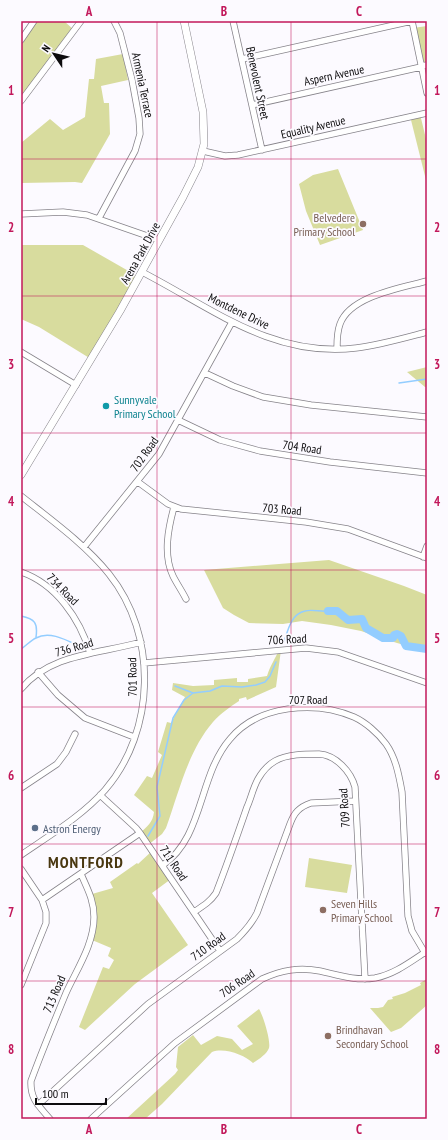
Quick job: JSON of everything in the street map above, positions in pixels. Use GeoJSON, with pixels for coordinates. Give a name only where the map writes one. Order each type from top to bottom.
{"type":"FeatureCollection","features":[{"type":"Feature","properties":{"kind":"street"},"geometry":{"type":"LineString","coordinates":[[21,40],[34,21]]}},
{"type":"Feature","properties":{"kind":"street"},"geometry":{"type":"LineString","coordinates":[[21,101],[81,21]]}},
{"type":"Feature","properties":{"kind":"street","name":"Armenia Terrace"},"geometry":{"type":"LineString","coordinates":[[99,218],[135,151],[140,134],[139,118],[132,80],[120,33],[114,21]]}},
{"type":"Feature","properties":{"kind":"street","name":"Arena Park Drive"},"geometry":{"type":"LineString","coordinates":[[21,475],[142,272],[193,178],[203,151],[205,134],[203,112],[184,21]]}},
{"type":"Feature","properties":{"kind":"street","name":"Benevolent Street"},"geometry":{"type":"LineString","coordinates":[[234,21],[262,150]]}},
{"type":"Feature","properties":{"kind":"street"},"geometry":{"type":"LineString","coordinates":[[242,59],[412,21],[423,66],[427,93]]}},
{"type":"Feature","properties":{"kind":"street","name":"Aspern Avenue"},"geometry":{"type":"LineString","coordinates":[[252,105],[423,66]]}},
{"type":"Feature","properties":{"kind":"street","name":"Equality Avenue"},"geometry":{"type":"LineString","coordinates":[[203,151],[232,156],[427,113]]}},
{"type":"Feature","properties":{"kind":"street"},"geometry":{"type":"LineString","coordinates":[[21,214],[63,212],[87,215],[159,240]]}},
{"type":"Feature","properties":{"kind":"street","name":"Montdene Drive"},"geometry":{"type":"LineString","coordinates":[[142,272],[232,322],[258,334],[280,342],[298,346],[355,348],[427,332]]}},
{"type":"Feature","properties":{"kind":"street"},"geometry":{"type":"LineString","coordinates":[[337,348],[340,322],[353,306],[365,299],[427,281]]}},
{"type":"Feature","properties":{"kind":"street","name":"702 Road"},"geometry":{"type":"LineString","coordinates":[[84,547],[138,482],[159,454],[232,322]]}},
{"type":"Feature","properties":{"kind":"street"},"geometry":{"type":"LineString","coordinates":[[21,352],[76,385]]}},
{"type":"Feature","properties":{"kind":"street"},"geometry":{"type":"LineString","coordinates":[[205,373],[233,386],[264,397],[311,405],[427,417]]}},
{"type":"Feature","properties":{"kind":"street","name":"704 Road"},"geometry":{"type":"LineString","coordinates":[[178,420],[220,440],[260,451],[330,462],[427,473]]}},
{"type":"Feature","properties":{"kind":"street","name":"703 Road"},"geometry":{"type":"LineString","coordinates":[[138,482],[174,508],[190,511],[306,522],[348,529],[425,558]]}},
{"type":"Feature","properties":{"kind":"street","name":"701 Road"},"geometry":{"type":"LineString","coordinates":[[21,496],[84,547],[111,575],[123,594],[136,623],[144,663],[144,699],[139,723],[119,770],[100,795],[76,816],[21,855]]}},
{"type":"Feature","properties":{"kind":"street"},"geometry":{"type":"LineString","coordinates":[[174,508],[168,534],[169,562],[173,575],[186,598]]}},
{"type":"Feature","properties":{"kind":"street"},"geometry":{"type":"LineString","coordinates":[[425,558],[427,546]]}},
{"type":"Feature","properties":{"kind":"street","name":"734 Road"},"geometry":{"type":"LineString","coordinates":[[21,572],[32,576],[41,582],[68,606],[78,622],[90,653]]}},
{"type":"Feature","properties":{"kind":"street","name":"736 Road"},"geometry":{"type":"LineString","coordinates":[[21,688],[38,672],[52,665],[90,653],[141,642]]}},
{"type":"Feature","properties":{"kind":"street","name":"706 Road"},"geometry":{"type":"LineString","coordinates":[[144,663],[306,648],[338,652],[427,683]]}},
{"type":"Feature","properties":{"kind":"street"},"geometry":{"type":"LineString","coordinates":[[38,672],[58,694],[85,718],[134,737]]}},
{"type":"Feature","properties":{"kind":"street","name":"707 Road"},"geometry":{"type":"LineString","coordinates":[[163,865],[180,850],[186,841],[217,758],[223,747],[237,732],[251,722],[275,711],[325,708],[341,712],[355,717],[377,733],[386,744],[399,773],[402,792],[408,916],[412,931],[426,952]]}},
{"type":"Feature","properties":{"kind":"street"},"geometry":{"type":"LineString","coordinates":[[21,788],[57,764],[75,734]]}},
{"type":"Feature","properties":{"kind":"street","name":"709 Road"},"geometry":{"type":"LineString","coordinates":[[194,912],[205,906],[216,893],[258,779],[267,767],[274,761],[300,755],[321,754],[329,757],[344,767],[353,780],[355,787],[365,979]]}},
{"type":"Feature","properties":{"kind":"street","name":"711 Road"},"geometry":{"type":"LineString","coordinates":[[100,795],[136,828],[163,865],[220,951]]}},
{"type":"Feature","properties":{"kind":"street","name":"710 Road"},"geometry":{"type":"LineString","coordinates":[[38,1105],[148,1004],[236,939],[253,921],[293,815],[304,805],[311,803],[355,801]]}},
{"type":"Feature","properties":{"kind":"street"},"geometry":{"type":"LineString","coordinates":[[42,900],[140,834]]}},
{"type":"Feature","properties":{"kind":"street"},"geometry":{"type":"LineString","coordinates":[[21,869],[42,900],[46,912],[46,923],[21,984]]}},
{"type":"Feature","properties":{"kind":"street","name":"713 Road"},"geometry":{"type":"LineString","coordinates":[[50,1119],[32,1097],[31,1081],[93,930],[94,915],[92,898],[81,874]]}},
{"type":"Feature","properties":{"kind":"street","name":"706 Road"},"geometry":{"type":"LineString","coordinates":[[91,1119],[175,1043],[262,979],[278,972],[294,969],[320,971],[356,979],[379,977],[405,967],[426,952]]}},
{"type":"Feature","properties":{"kind":"green space"},"geometry":{"type":"Polygon","coordinates":[[[34,21],[64,21],[74,30],[21,101],[21,39],[34,21]]]}},
{"type":"Feature","properties":{"kind":"green space"},"geometry":{"type":"Polygon","coordinates":[[[427,26],[427,65],[421,66],[413,28],[427,26]]]}},
{"type":"Feature","properties":{"kind":"green space"},"geometry":{"type":"Polygon","coordinates":[[[123,54],[128,80],[101,86],[104,103],[109,103],[110,134],[82,183],[21,183],[21,143],[50,119],[63,130],[85,117],[89,79],[94,79],[96,59],[123,54]]]}},
{"type":"Feature","properties":{"kind":"green space"},"geometry":{"type":"Polygon","coordinates":[[[420,114],[427,140],[427,184],[410,116],[420,114]]]}},
{"type":"Feature","properties":{"kind":"green space"},"geometry":{"type":"Polygon","coordinates":[[[338,169],[363,230],[320,245],[306,211],[299,184],[313,175],[338,169]]]}},
{"type":"Feature","properties":{"kind":"green space"},"geometry":{"type":"Polygon","coordinates":[[[21,245],[83,245],[139,277],[91,359],[39,327],[21,319],[21,245]]]}},
{"type":"Feature","properties":{"kind":"green space"},"geometry":{"type":"Polygon","coordinates":[[[427,367],[427,387],[407,372],[427,367]]]}},
{"type":"Feature","properties":{"kind":"green space"},"geometry":{"type":"Polygon","coordinates":[[[329,560],[427,595],[427,651],[361,631],[331,625],[302,621],[283,624],[249,623],[223,608],[204,570],[329,560]]]}},
{"type":"Feature","properties":{"kind":"green space"},"geometry":{"type":"Polygon","coordinates":[[[279,650],[281,650],[276,687],[247,700],[246,697],[239,699],[239,701],[222,713],[204,733],[185,772],[166,828],[162,834],[148,845],[140,833],[151,821],[154,812],[134,795],[147,776],[152,778],[162,755],[158,752],[167,722],[171,723],[185,697],[172,690],[173,683],[193,686],[214,685],[214,680],[237,678],[237,682],[248,682],[248,679],[267,676],[279,650]]]}},
{"type":"Feature","properties":{"kind":"green space"},"geometry":{"type":"Polygon","coordinates":[[[152,851],[171,879],[152,893],[188,945],[135,984],[85,1030],[79,1027],[103,967],[109,969],[114,960],[108,956],[111,948],[92,940],[92,894],[113,888],[110,882],[137,863],[138,864],[152,851]]]}},
{"type":"Feature","properties":{"kind":"green space"},"geometry":{"type":"Polygon","coordinates":[[[309,858],[352,865],[347,893],[305,887],[309,858]]]}},
{"type":"Feature","properties":{"kind":"green space"},"geometry":{"type":"Polygon","coordinates":[[[427,979],[427,1005],[401,1028],[391,1032],[370,1008],[383,1007],[388,1000],[393,999],[392,997],[405,993],[421,985],[420,983],[427,979]]]}},
{"type":"Feature","properties":{"kind":"green space"},"geometry":{"type":"Polygon","coordinates":[[[259,1009],[263,1017],[269,1040],[269,1048],[262,1057],[253,1063],[245,1057],[228,1051],[222,1050],[212,1052],[162,1104],[145,1119],[126,1119],[175,1074],[178,1070],[176,1067],[178,1047],[193,1035],[201,1045],[217,1036],[232,1039],[242,1050],[253,1044],[237,1026],[259,1009]]]}},
{"type":"Feature","properties":{"kind":"waterway"},"geometry":{"type":"LineString","coordinates":[[399,383],[427,379]]}},
{"type":"Feature","properties":{"kind":"waterway"},"geometry":{"type":"LineString","coordinates":[[284,642],[291,623],[296,615],[308,610],[328,611]]}},
{"type":"Feature","properties":{"kind":"waterway"},"geometry":{"type":"LineString","coordinates":[[328,611],[337,611],[348,620],[362,619],[366,628],[383,638],[393,638],[394,635],[397,634],[401,636],[406,646],[427,649]]}},
{"type":"Feature","properties":{"kind":"waterway"},"geometry":{"type":"LineString","coordinates":[[21,616],[34,622],[36,625],[36,637]]}},
{"type":"Feature","properties":{"kind":"waterway"},"geometry":{"type":"LineString","coordinates":[[21,649],[34,639],[47,635],[65,639],[81,647]]}},
{"type":"Feature","properties":{"kind":"waterway"},"geometry":{"type":"LineString","coordinates":[[175,686],[193,693],[210,691],[222,686],[242,687],[256,685],[265,682],[270,676],[276,662]]}},
{"type":"Feature","properties":{"kind":"waterway"},"geometry":{"type":"LineString","coordinates":[[148,836],[160,816],[157,787],[173,718],[184,700],[193,693]]}},
{"type":"Feature","properties":{"kind":"place","name":"Belvedere Primary School"},"geometry":{"type":"Point","coordinates":[363,224]}},
{"type":"Feature","properties":{"kind":"place","name":"Sunnyvale Primary School"},"geometry":{"type":"Point","coordinates":[106,406]}},
{"type":"Feature","properties":{"kind":"place","name":"Astron Energy"},"geometry":{"type":"Point","coordinates":[35,828]}},
{"type":"Feature","properties":{"kind":"place","name":"Seven Hills Primary School"},"geometry":{"type":"Point","coordinates":[323,910]}},
{"type":"Feature","properties":{"kind":"place","name":"Brindhavan Secondary School"},"geometry":{"type":"Point","coordinates":[328,1036]}},
{"type":"Feature","properties":{"kind":"district","name":"MONTFORD"},"geometry":{"type":"Point","coordinates":[86,862]}}]}
